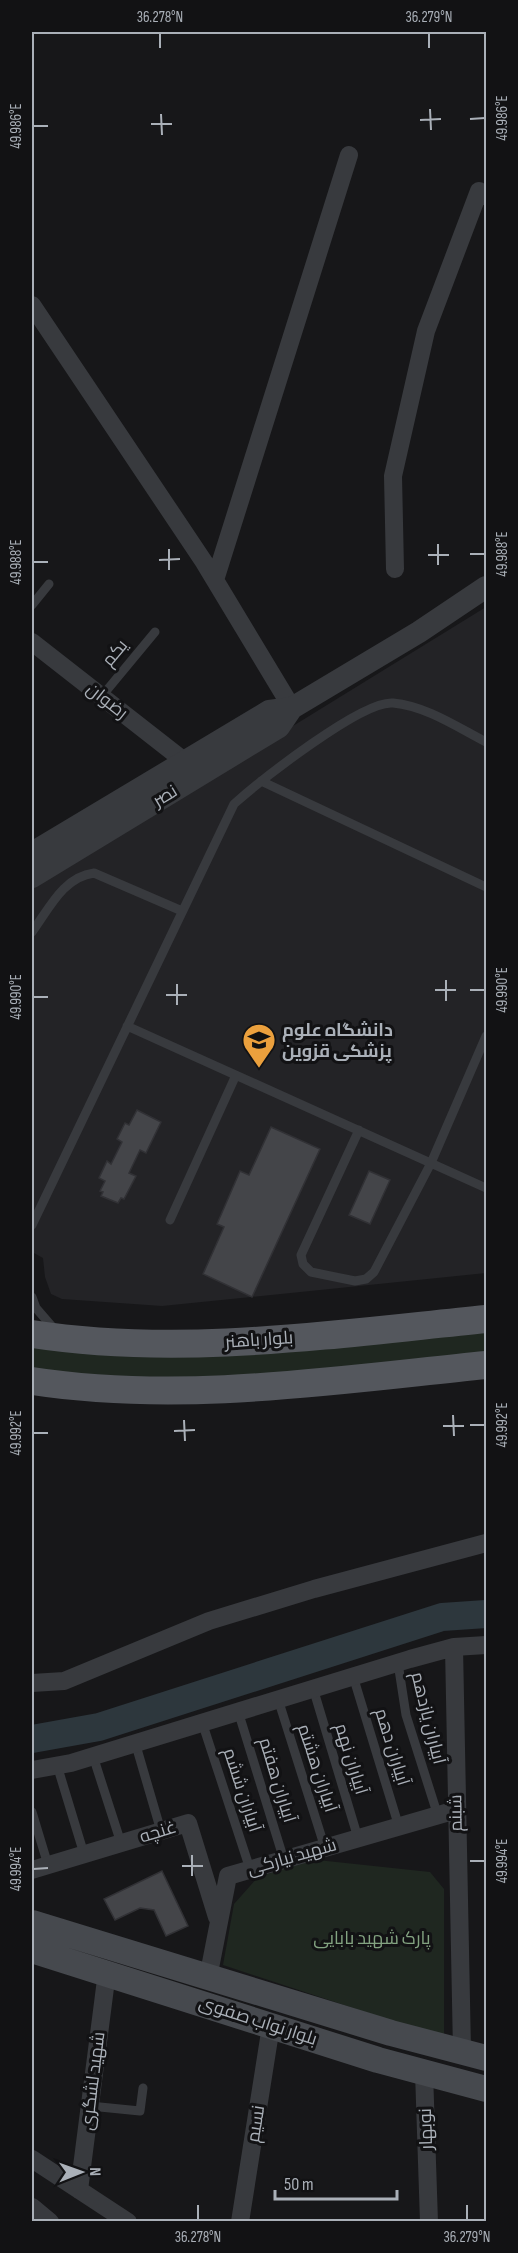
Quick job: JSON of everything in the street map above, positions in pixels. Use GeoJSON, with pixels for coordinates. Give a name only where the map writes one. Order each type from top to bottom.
{"type":"FeatureCollection","features":[{"type":"Feature","properties":{"kind":"main road","name":"بلوار باهنر"},"geometry":{"type":"LineString","coordinates":[[32,1334],[152,1345],[238,1342],[486,1319]]}},
{"type":"Feature","properties":{"kind":"main road"},"geometry":{"type":"LineString","coordinates":[[32,1381],[151,1391],[218,1389],[486,1365]]}},
{"type":"Feature","properties":{"kind":"main road","name":"بلوار نواب صفوی"},"geometry":{"type":"LineString","coordinates":[[32,1923],[208,1978],[486,2058]]}},
{"type":"Feature","properties":{"kind":"main road","name":"بلوار نواب صفوی"},"geometry":{"type":"LineString","coordinates":[[32,1950],[378,2060],[486,2089]]}},
{"type":"Feature","properties":{"kind":"main road"},"geometry":{"type":"LineString","coordinates":[[378,2060],[391,2032]]}},
{"type":"Feature","properties":{"kind":"street"},"geometry":{"type":"LineString","coordinates":[[215,580],[349,155]]}},
{"type":"Feature","properties":{"kind":"street"},"geometry":{"type":"LineString","coordinates":[[395,569],[393,476],[426,331],[479,191],[486,196]]}},
{"type":"Feature","properties":{"kind":"street"},"geometry":{"type":"LineString","coordinates":[[32,305],[215,580],[292,708]]}},
{"type":"Feature","properties":{"kind":"street","name":"نصر"},"geometry":{"type":"LineString","coordinates":[[32,853],[183,760],[269,711],[292,708],[418,632],[486,587]]}},
{"type":"Feature","properties":{"kind":"street","name":"رضوان"},"geometry":{"type":"LineString","coordinates":[[32,642],[183,760]]}},
{"type":"Feature","properties":{"kind":"street","name":"نصر"},"geometry":{"type":"LineString","coordinates":[[32,877],[279,727],[292,708]]}},
{"type":"Feature","properties":{"kind":"street"},"geometry":{"type":"LineString","coordinates":[[32,1683],[64,1681],[208,1621],[314,1589],[486,1543]]}},
{"type":"Feature","properties":{"kind":"street"},"geometry":{"type":"LineString","coordinates":[[32,1770],[93,1756],[454,1647],[486,1645]]}},
{"type":"Feature","properties":{"kind":"street","name":"شبنم"},"geometry":{"type":"LineString","coordinates":[[454,1647],[462,2051]]}},
{"type":"Feature","properties":{"kind":"street","name":"شهید نیارکی"},"geometry":{"type":"LineString","coordinates":[[208,1978],[228,1876],[456,1810]]}},
{"type":"Feature","properties":{"kind":"street","name":"غنچه"},"geometry":{"type":"LineString","coordinates":[[40,1868],[188,1823],[218,1919]]}},
{"type":"Feature","properties":{"kind":"street","name":"شهید لشگری"},"geometry":{"type":"LineString","coordinates":[[79,2190],[107,1972]]}},
{"type":"Feature","properties":{"kind":"street","name":"نسیم"},"geometry":{"type":"LineString","coordinates":[[240,2222],[271,2026]]}},
{"type":"Feature","properties":{"kind":"street","name":"نوبهار"},"geometry":{"type":"LineString","coordinates":[[424,2072],[429,2222]]}},
{"type":"Feature","properties":{"kind":"street"},"geometry":{"type":"LineString","coordinates":[[32,2159],[128,2222]]}},
{"type":"Feature","properties":{"kind":"lane"},"geometry":{"type":"LineString","coordinates":[[32,605],[50,584]]}},
{"type":"Feature","properties":{"kind":"lane","name":"یکم"},"geometry":{"type":"LineString","coordinates":[[102,696],[155,632]]}},
{"type":"Feature","properties":{"kind":"lane"},"geometry":{"type":"LineString","coordinates":[[32,1225],[234,804],[261,781],[362,711],[391,703],[424,710],[486,742]]}},
{"type":"Feature","properties":{"kind":"lane"},"geometry":{"type":"LineString","coordinates":[[261,781],[486,887]]}},
{"type":"Feature","properties":{"kind":"lane"},"geometry":{"type":"LineString","coordinates":[[32,932],[69,881],[80,875],[93,873],[182,911]]}},
{"type":"Feature","properties":{"kind":"lane"},"geometry":{"type":"LineString","coordinates":[[127,1026],[486,1188]]}},
{"type":"Feature","properties":{"kind":"lane"},"geometry":{"type":"LineString","coordinates":[[359,1130],[301,1256],[303,1264],[311,1272],[355,1281],[366,1279],[374,1272],[431,1163],[486,1036]]}},
{"type":"Feature","properties":{"kind":"lane"},"geometry":{"type":"LineString","coordinates":[[170,1220],[236,1075]]}},
{"type":"Feature","properties":{"kind":"lane"},"geometry":{"type":"LineString","coordinates":[[32,1297],[46,1321],[63,1338]]}},
{"type":"Feature","properties":{"kind":"lane","name":"آبیاران یازدهم"},"geometry":{"type":"LineString","coordinates":[[398,1663],[406,1714],[438,1816]]}},
{"type":"Feature","properties":{"kind":"lane","name":"آبیاران دهم"},"geometry":{"type":"LineString","coordinates":[[353,1676],[399,1827]]}},
{"type":"Feature","properties":{"kind":"lane","name":"آبیاران نهم"},"geometry":{"type":"LineString","coordinates":[[313,1688],[358,1838]]}},
{"type":"Feature","properties":{"kind":"lane","name":"آبیاران هشتم"},"geometry":{"type":"LineString","coordinates":[[278,1699],[325,1848]]}},
{"type":"Feature","properties":{"kind":"lane","name":"آبیاران هفتم"},"geometry":{"type":"LineString","coordinates":[[238,1711],[284,1860]]}},
{"type":"Feature","properties":{"kind":"lane","name":"آبیاران ششم"},"geometry":{"type":"LineString","coordinates":[[202,1722],[250,1869]]}},
{"type":"Feature","properties":{"kind":"lane"},"geometry":{"type":"LineString","coordinates":[[135,1742],[161,1831]]}},
{"type":"Feature","properties":{"kind":"lane"},"geometry":{"type":"LineString","coordinates":[[93,1756],[121,1843]]}},
{"type":"Feature","properties":{"kind":"lane"},"geometry":{"type":"LineString","coordinates":[[57,1766],[84,1854]]}},
{"type":"Feature","properties":{"kind":"lane"},"geometry":{"type":"LineString","coordinates":[[32,1812],[40,1868]]}},
{"type":"Feature","properties":{"kind":"lane"},"geometry":{"type":"LineString","coordinates":[[90,2106],[140,2111],[143,2088]]}},
{"type":"Feature","properties":{"kind":"shaded area","name":"دانشگاه علوم پزشکی قزوین"},"geometry":{"type":"Polygon","coordinates":[[[486,607],[486,1273],[162,1306],[62,1299],[51,1294],[45,1277],[43,1258],[32,1252],[32,887],[486,607]]]}},
{"type":"Feature","properties":{"kind":"green space"},"geometry":{"type":"Polygon","coordinates":[[[486,1319],[486,1365],[329,1381],[32,1381],[32,1334],[49,1337],[486,1319]]]}},
{"type":"Feature","properties":{"kind":"green space","name":"پارک شهید بابایی"},"geometry":{"type":"Polygon","coordinates":[[[308,1859],[430,1872],[444,1889],[444,2038],[223,1965],[234,1904],[257,1878],[308,1859]]]}},
{"type":"Feature","properties":{"kind":"building"},"geometry":{"type":"Polygon","coordinates":[[[137,1110],[161,1122],[146,1153],[140,1150],[129,1173],[136,1176],[124,1199],[121,1198],[118,1203],[101,1196],[103,1192],[100,1191],[105,1181],[99,1178],[107,1161],[111,1164],[122,1142],[117,1139],[125,1123],[129,1125],[137,1110]]]}},
{"type":"Feature","properties":{"kind":"building"},"geometry":{"type":"Polygon","coordinates":[[[271,1127],[320,1149],[252,1297],[203,1274],[224,1227],[217,1224],[240,1171],[249,1175],[271,1127]]]}},
{"type":"Feature","properties":{"kind":"building"},"geometry":{"type":"Polygon","coordinates":[[[369,1171],[390,1180],[370,1224],[349,1215],[369,1171]]]}},
{"type":"Feature","properties":{"kind":"building"},"geometry":{"type":"Polygon","coordinates":[[[162,1871],[188,1926],[166,1936],[154,1910],[140,1908],[115,1920],[104,1899],[162,1871]]]}},
{"type":"Feature","properties":{"kind":"waterway"},"geometry":{"type":"LineString","coordinates":[[32,1739],[99,1727],[442,1617],[486,1614]]}},
{"type":"Feature","properties":{"kind":"place","name":"دانشگاه علوم پزشکی قزوین"},"geometry":{"type":"Point","coordinates":[259,1069]}}]}
